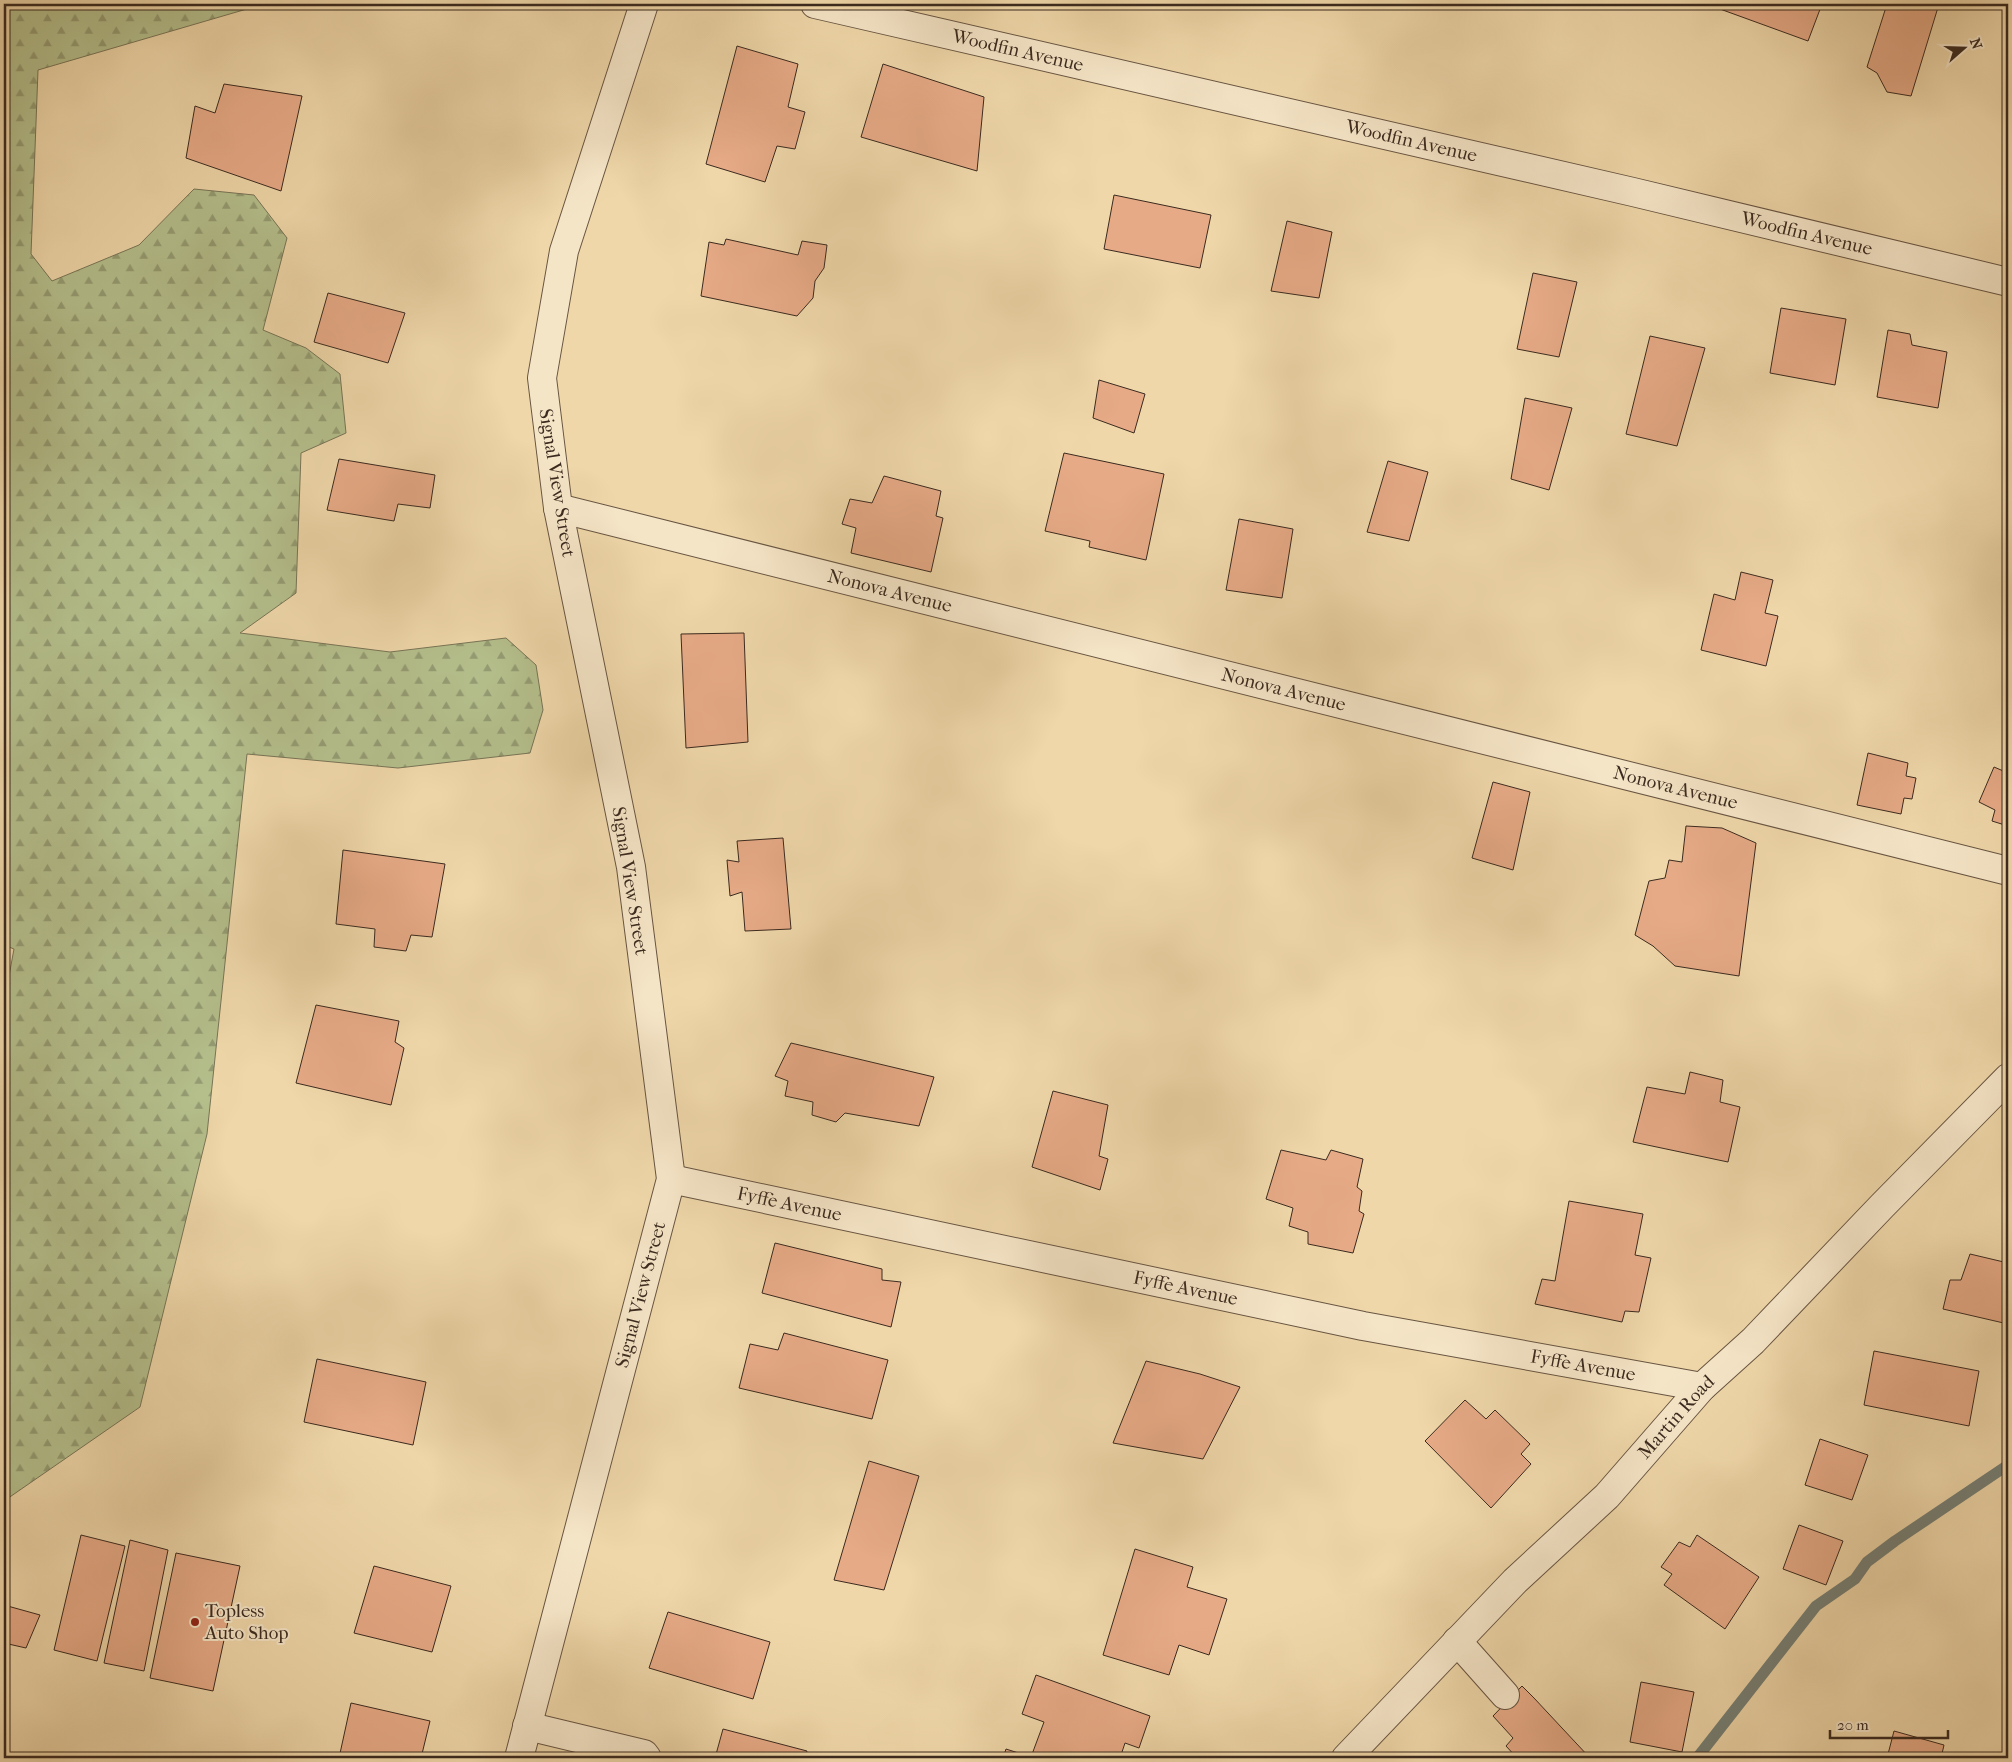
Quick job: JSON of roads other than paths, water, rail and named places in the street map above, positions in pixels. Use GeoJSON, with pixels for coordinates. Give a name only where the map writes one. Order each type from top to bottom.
{"type":"FeatureCollection","features":[{"type":"Feature","properties":{"kind":"street","name":"Signal View Street"},"geometry":{"type":"LineString","coordinates":[[518,1758],[671,1179],[630,868],[558,508],[542,378],[564,251],[644,4]]}},
{"type":"Feature","properties":{"kind":"street","name":"Woodfin Avenue"},"geometry":{"type":"LineString","coordinates":[[815,4],[1614,188],[2008,282]]}},
{"type":"Feature","properties":{"kind":"street","name":"Nonova Avenue"},"geometry":{"type":"LineString","coordinates":[[558,508],[2008,871]]}},
{"type":"Feature","properties":{"kind":"street","name":"Martin Road"},"geometry":{"type":"LineString","coordinates":[[1346,1758],[1515,1580],[1607,1496],[1702,1387],[1753,1341],[2008,1078]]}},
{"type":"Feature","properties":{"kind":"street","name":"Fyffe Avenue"},"geometry":{"type":"LineString","coordinates":[[671,1179],[1363,1326],[1702,1387]]}},
{"type":"Feature","properties":{"kind":"street"},"geometry":{"type":"LineString","coordinates":[[1457,1641],[1505,1695]]}},
{"type":"Feature","properties":{"kind":"street"},"geometry":{"type":"LineString","coordinates":[[527,1726],[610,1752],[644,1754],[647,1758]]}},
{"type":"Feature","properties":{"kind":"waterway"},"geometry":{"type":"LineString","coordinates":[[1697,1758],[1816,1606],[1855,1579],[1867,1562],[1895,1541],[2008,1465]]}},
{"type":"Feature","properties":{"kind":"place","name":"Topless Auto Shop"},"geometry":{"type":"Point","coordinates":[195,1622]}}]}
